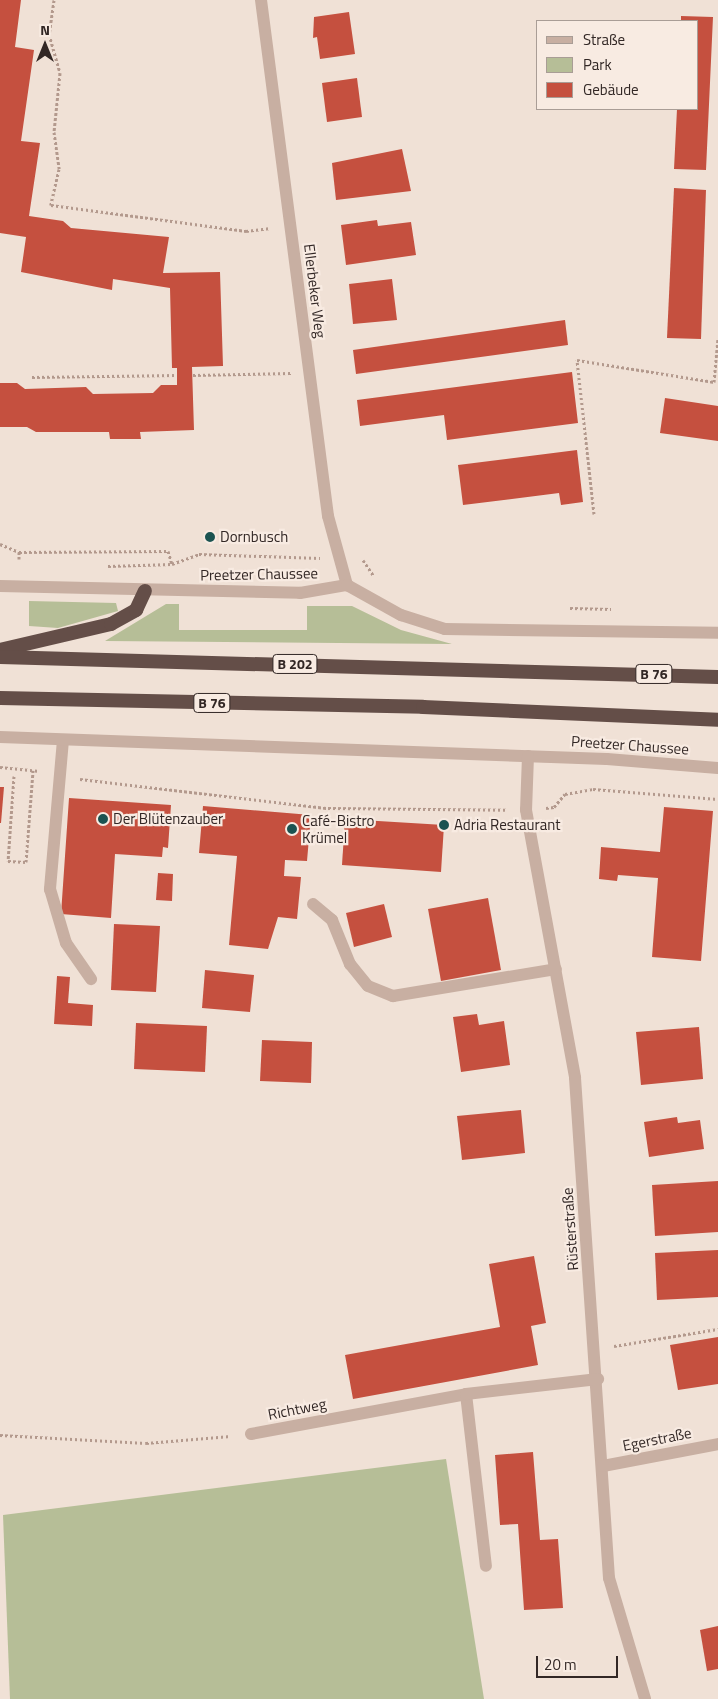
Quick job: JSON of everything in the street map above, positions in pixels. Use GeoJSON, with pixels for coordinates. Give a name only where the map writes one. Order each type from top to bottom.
{"type":"FeatureCollection","features":[{"type":"Feature","properties":{"kind":"highway"},"geometry":{"type":"LineString","coordinates":[[0,650],[111,624],[136,610],[145,591]]}},
{"type":"Feature","properties":{"kind":"highway","name":"B 202"},"geometry":{"type":"LineString","coordinates":[[0,657],[590,671]]}},
{"type":"Feature","properties":{"kind":"highway","name":"B 76"},"geometry":{"type":"LineString","coordinates":[[590,671],[718,677]]}},
{"type":"Feature","properties":{"kind":"highway","name":"Preetzer Chaussee"},"geometry":{"type":"LineString","coordinates":[[0,698],[424,707],[718,720]]}},
{"type":"Feature","properties":{"kind":"street","name":"Ellerbeker Weg"},"geometry":{"type":"LineString","coordinates":[[261,0],[309,372],[338,558],[347,585]]}},
{"type":"Feature","properties":{"kind":"street","name":"Preetzer Chaussee"},"geometry":{"type":"LineString","coordinates":[[0,586],[145,591],[300,593],[347,585]]}},
{"type":"Feature","properties":{"kind":"street"},"geometry":{"type":"LineString","coordinates":[[347,585],[401,615],[445,629],[718,634]]}},
{"type":"Feature","properties":{"kind":"street","name":"Preetzer Chaussee"},"geometry":{"type":"LineString","coordinates":[[0,737],[528,756],[718,768]]}},
{"type":"Feature","properties":{"kind":"street"},"geometry":{"type":"LineString","coordinates":[[63,740],[50,889],[66,943],[91,978]]}},
{"type":"Feature","properties":{"kind":"street","name":"Rüsterstraße"},"geometry":{"type":"LineString","coordinates":[[528,756],[526,810],[575,1078],[596,1348],[609,1578],[645,1699]]}},
{"type":"Feature","properties":{"kind":"street"},"geometry":{"type":"LineString","coordinates":[[313,904],[332,920],[350,964],[368,986],[393,996],[556,969]]}},
{"type":"Feature","properties":{"kind":"street","name":"Richtweg"},"geometry":{"type":"LineString","coordinates":[[251,1434],[466,1394],[598,1379]]}},
{"type":"Feature","properties":{"kind":"street"},"geometry":{"type":"LineString","coordinates":[[466,1394],[486,1566]]}},
{"type":"Feature","properties":{"kind":"street","name":"Egerstraße"},"geometry":{"type":"LineString","coordinates":[[603,1466],[718,1444]]}},
{"type":"Feature","properties":{"kind":"path"},"geometry":{"type":"LineString","coordinates":[[54,0],[49,34],[60,73],[54,132],[59,169],[51,205],[246,231],[290,226]]}},
{"type":"Feature","properties":{"kind":"path"},"geometry":{"type":"LineString","coordinates":[[594,514],[577,360],[714,382],[718,338]]}},
{"type":"Feature","properties":{"kind":"path"},"geometry":{"type":"LineString","coordinates":[[193,375],[309,372]]}},
{"type":"Feature","properties":{"kind":"path"},"geometry":{"type":"LineString","coordinates":[[32,377],[177,375]]}},
{"type":"Feature","properties":{"kind":"path"},"geometry":{"type":"LineString","coordinates":[[0,544],[19,552],[168,551],[172,564]]}},
{"type":"Feature","properties":{"kind":"path"},"geometry":{"type":"LineString","coordinates":[[19,552],[19,559]]}},
{"type":"Feature","properties":{"kind":"path"},"geometry":{"type":"LineString","coordinates":[[97,566],[172,564],[199,554],[361,558],[380,580]]}},
{"type":"Feature","properties":{"kind":"path"},"geometry":{"type":"LineString","coordinates":[[567,608],[614,609]]}},
{"type":"Feature","properties":{"kind":"path"},"geometry":{"type":"LineString","coordinates":[[0,767],[328,808],[526,810],[554,808],[565,794],[593,790],[718,798]]}},
{"type":"Feature","properties":{"kind":"path"},"geometry":{"type":"LineString","coordinates":[[14,776],[8,861],[26,862],[33,770]]}},
{"type":"Feature","properties":{"kind":"path"},"geometry":{"type":"LineString","coordinates":[[596,1348],[718,1329]]}},
{"type":"Feature","properties":{"kind":"path","name":"Richtweg"},"geometry":{"type":"LineString","coordinates":[[0,1435],[146,1443],[251,1434]]}},
{"type":"Feature","properties":{"kind":"green space"},"geometry":{"type":"Polygon","coordinates":[[[29,601],[116,603],[118,611],[58,628],[29,626],[29,601]]]}},
{"type":"Feature","properties":{"kind":"green space"},"geometry":{"type":"Polygon","coordinates":[[[166,604],[179,604],[179,630],[307,630],[307,606],[352,606],[401,630],[452,644],[105,641],[166,604]]]}},
{"type":"Feature","properties":{"kind":"green space"},"geometry":{"type":"Polygon","coordinates":[[[446,1459],[484,1699],[10,1699],[3,1515],[446,1459]]]}},
{"type":"Feature","properties":{"kind":"building"},"geometry":{"type":"Polygon","coordinates":[[[0,0],[21,0],[15,47],[34,50],[21,141],[40,143],[29,216],[63,221],[71,228],[169,237],[163,273],[220,272],[223,366],[192,367],[194,430],[140,432],[141,439],[110,439],[109,432],[36,432],[27,427],[0,427],[0,383],[17,383],[25,389],[86,387],[93,394],[153,393],[161,385],[177,385],[177,368],[172,368],[170,288],[113,279],[112,290],[21,272],[26,237],[0,233],[0,0]]]}},
{"type":"Feature","properties":{"kind":"building"},"geometry":{"type":"Polygon","coordinates":[[[349,12],[355,54],[320,59],[317,37],[313,38],[314,17],[349,12]]]}},
{"type":"Feature","properties":{"kind":"building"},"geometry":{"type":"Polygon","coordinates":[[[681,16],[713,17],[706,170],[674,169],[677,110],[698,110],[698,20],[681,20],[681,16]]]}},
{"type":"Feature","properties":{"kind":"building"},"geometry":{"type":"Polygon","coordinates":[[[357,78],[362,117],[327,122],[322,83],[357,78]]]}},
{"type":"Feature","properties":{"kind":"building"},"geometry":{"type":"Polygon","coordinates":[[[402,149],[411,191],[336,200],[332,163],[402,149]]]}},
{"type":"Feature","properties":{"kind":"building"},"geometry":{"type":"Polygon","coordinates":[[[674,188],[706,190],[701,339],[667,338],[674,188]]]}},
{"type":"Feature","properties":{"kind":"building"},"geometry":{"type":"Polygon","coordinates":[[[377,220],[378,226],[411,222],[416,255],[346,265],[341,225],[377,220]]]}},
{"type":"Feature","properties":{"kind":"building"},"geometry":{"type":"Polygon","coordinates":[[[392,279],[397,320],[353,324],[349,284],[392,279]]]}},
{"type":"Feature","properties":{"kind":"building"},"geometry":{"type":"Polygon","coordinates":[[[565,320],[568,345],[356,374],[353,350],[565,320]]]}},
{"type":"Feature","properties":{"kind":"building"},"geometry":{"type":"Polygon","coordinates":[[[572,372],[578,423],[447,440],[444,415],[360,426],[357,400],[572,372]]]}},
{"type":"Feature","properties":{"kind":"building"},"geometry":{"type":"Polygon","coordinates":[[[665,398],[718,406],[718,441],[660,433],[665,398]]]}},
{"type":"Feature","properties":{"kind":"building"},"geometry":{"type":"Polygon","coordinates":[[[577,450],[583,502],[561,505],[559,493],[463,505],[458,465],[577,450]]]}},
{"type":"Feature","properties":{"kind":"building"},"geometry":{"type":"Polygon","coordinates":[[[0,787],[4,787],[1,823],[0,823],[0,787]]]}},
{"type":"Feature","properties":{"kind":"building"},"geometry":{"type":"Polygon","coordinates":[[[69,798],[171,805],[168,848],[163,847],[162,857],[115,854],[111,918],[61,914],[69,798]]]}},
{"type":"Feature","properties":{"kind":"building"},"geometry":{"type":"Polygon","coordinates":[[[203,806],[311,815],[307,861],[285,860],[284,876],[301,877],[297,919],[278,917],[268,949],[229,945],[237,856],[199,853],[203,806]]]}},
{"type":"Feature","properties":{"kind":"building"},"geometry":{"type":"Polygon","coordinates":[[[664,807],[713,811],[701,961],[652,957],[658,878],[618,875],[617,881],[599,879],[601,847],[660,852],[664,807]]]}},
{"type":"Feature","properties":{"kind":"building"},"geometry":{"type":"Polygon","coordinates":[[[345,819],[444,825],[441,872],[342,865],[345,819]]]}},
{"type":"Feature","properties":{"kind":"building"},"geometry":{"type":"Polygon","coordinates":[[[158,873],[173,874],[172,901],[156,900],[158,873]]]}},
{"type":"Feature","properties":{"kind":"building"},"geometry":{"type":"Polygon","coordinates":[[[488,898],[501,970],[441,981],[428,909],[488,898]]]}},
{"type":"Feature","properties":{"kind":"building"},"geometry":{"type":"Polygon","coordinates":[[[384,904],[392,937],[354,947],[346,913],[384,904]]]}},
{"type":"Feature","properties":{"kind":"building"},"geometry":{"type":"Polygon","coordinates":[[[114,924],[160,926],[156,992],[111,990],[114,924]]]}},
{"type":"Feature","properties":{"kind":"building"},"geometry":{"type":"Polygon","coordinates":[[[205,970],[254,975],[250,1012],[202,1008],[205,970]]]}},
{"type":"Feature","properties":{"kind":"building"},"geometry":{"type":"Polygon","coordinates":[[[57,976],[70,977],[68,1003],[93,1005],[92,1026],[54,1024],[57,976]]]}},
{"type":"Feature","properties":{"kind":"building"},"geometry":{"type":"Polygon","coordinates":[[[477,1014],[479,1025],[504,1021],[510,1065],[461,1072],[453,1017],[477,1014]]]}},
{"type":"Feature","properties":{"kind":"building"},"geometry":{"type":"Polygon","coordinates":[[[136,1023],[207,1026],[205,1072],[134,1069],[136,1023]]]}},
{"type":"Feature","properties":{"kind":"building"},"geometry":{"type":"Polygon","coordinates":[[[699,1027],[703,1079],[641,1085],[636,1032],[699,1027]]]}},
{"type":"Feature","properties":{"kind":"building"},"geometry":{"type":"Polygon","coordinates":[[[262,1040],[312,1042],[311,1083],[260,1081],[262,1040]]]}},
{"type":"Feature","properties":{"kind":"building"},"geometry":{"type":"Polygon","coordinates":[[[521,1110],[525,1153],[462,1160],[457,1116],[521,1110]]]}},
{"type":"Feature","properties":{"kind":"building"},"geometry":{"type":"Polygon","coordinates":[[[677,1117],[678,1123],[700,1120],[704,1149],[649,1157],[644,1122],[677,1117]]]}},
{"type":"Feature","properties":{"kind":"building"},"geometry":{"type":"Polygon","coordinates":[[[718,1181],[718,1232],[655,1236],[652,1185],[718,1181]]]}},
{"type":"Feature","properties":{"kind":"building"},"geometry":{"type":"Polygon","coordinates":[[[718,1250],[718,1297],[657,1300],[655,1253],[718,1250]]]}},
{"type":"Feature","properties":{"kind":"building"},"geometry":{"type":"Polygon","coordinates":[[[534,1256],[546,1323],[531,1326],[538,1365],[353,1399],[345,1355],[500,1327],[489,1264],[534,1256]]]}},
{"type":"Feature","properties":{"kind":"building"},"geometry":{"type":"Polygon","coordinates":[[[718,1337],[718,1384],[678,1390],[670,1345],[718,1337]]]}},
{"type":"Feature","properties":{"kind":"building"},"geometry":{"type":"Polygon","coordinates":[[[533,1452],[540,1540],[558,1539],[563,1608],[524,1610],[518,1524],[500,1525],[495,1455],[533,1452]]]}},
{"type":"Feature","properties":{"kind":"building"},"geometry":{"type":"Polygon","coordinates":[[[718,1626],[718,1669],[707,1671],[700,1630],[718,1626]]]}},
{"type":"Feature","properties":{"kind":"place","name":"Dornbusch"},"geometry":{"type":"Point","coordinates":[210,537]}},
{"type":"Feature","properties":{"kind":"place","name":"Der Blütenzauber"},"geometry":{"type":"Point","coordinates":[103,819]}},
{"type":"Feature","properties":{"kind":"place","name":"Adria Restaurant"},"geometry":{"type":"Point","coordinates":[444,825]}},
{"type":"Feature","properties":{"kind":"place","name":"Café-Bistro Krümel"},"geometry":{"type":"Point","coordinates":[292,829]}}]}
